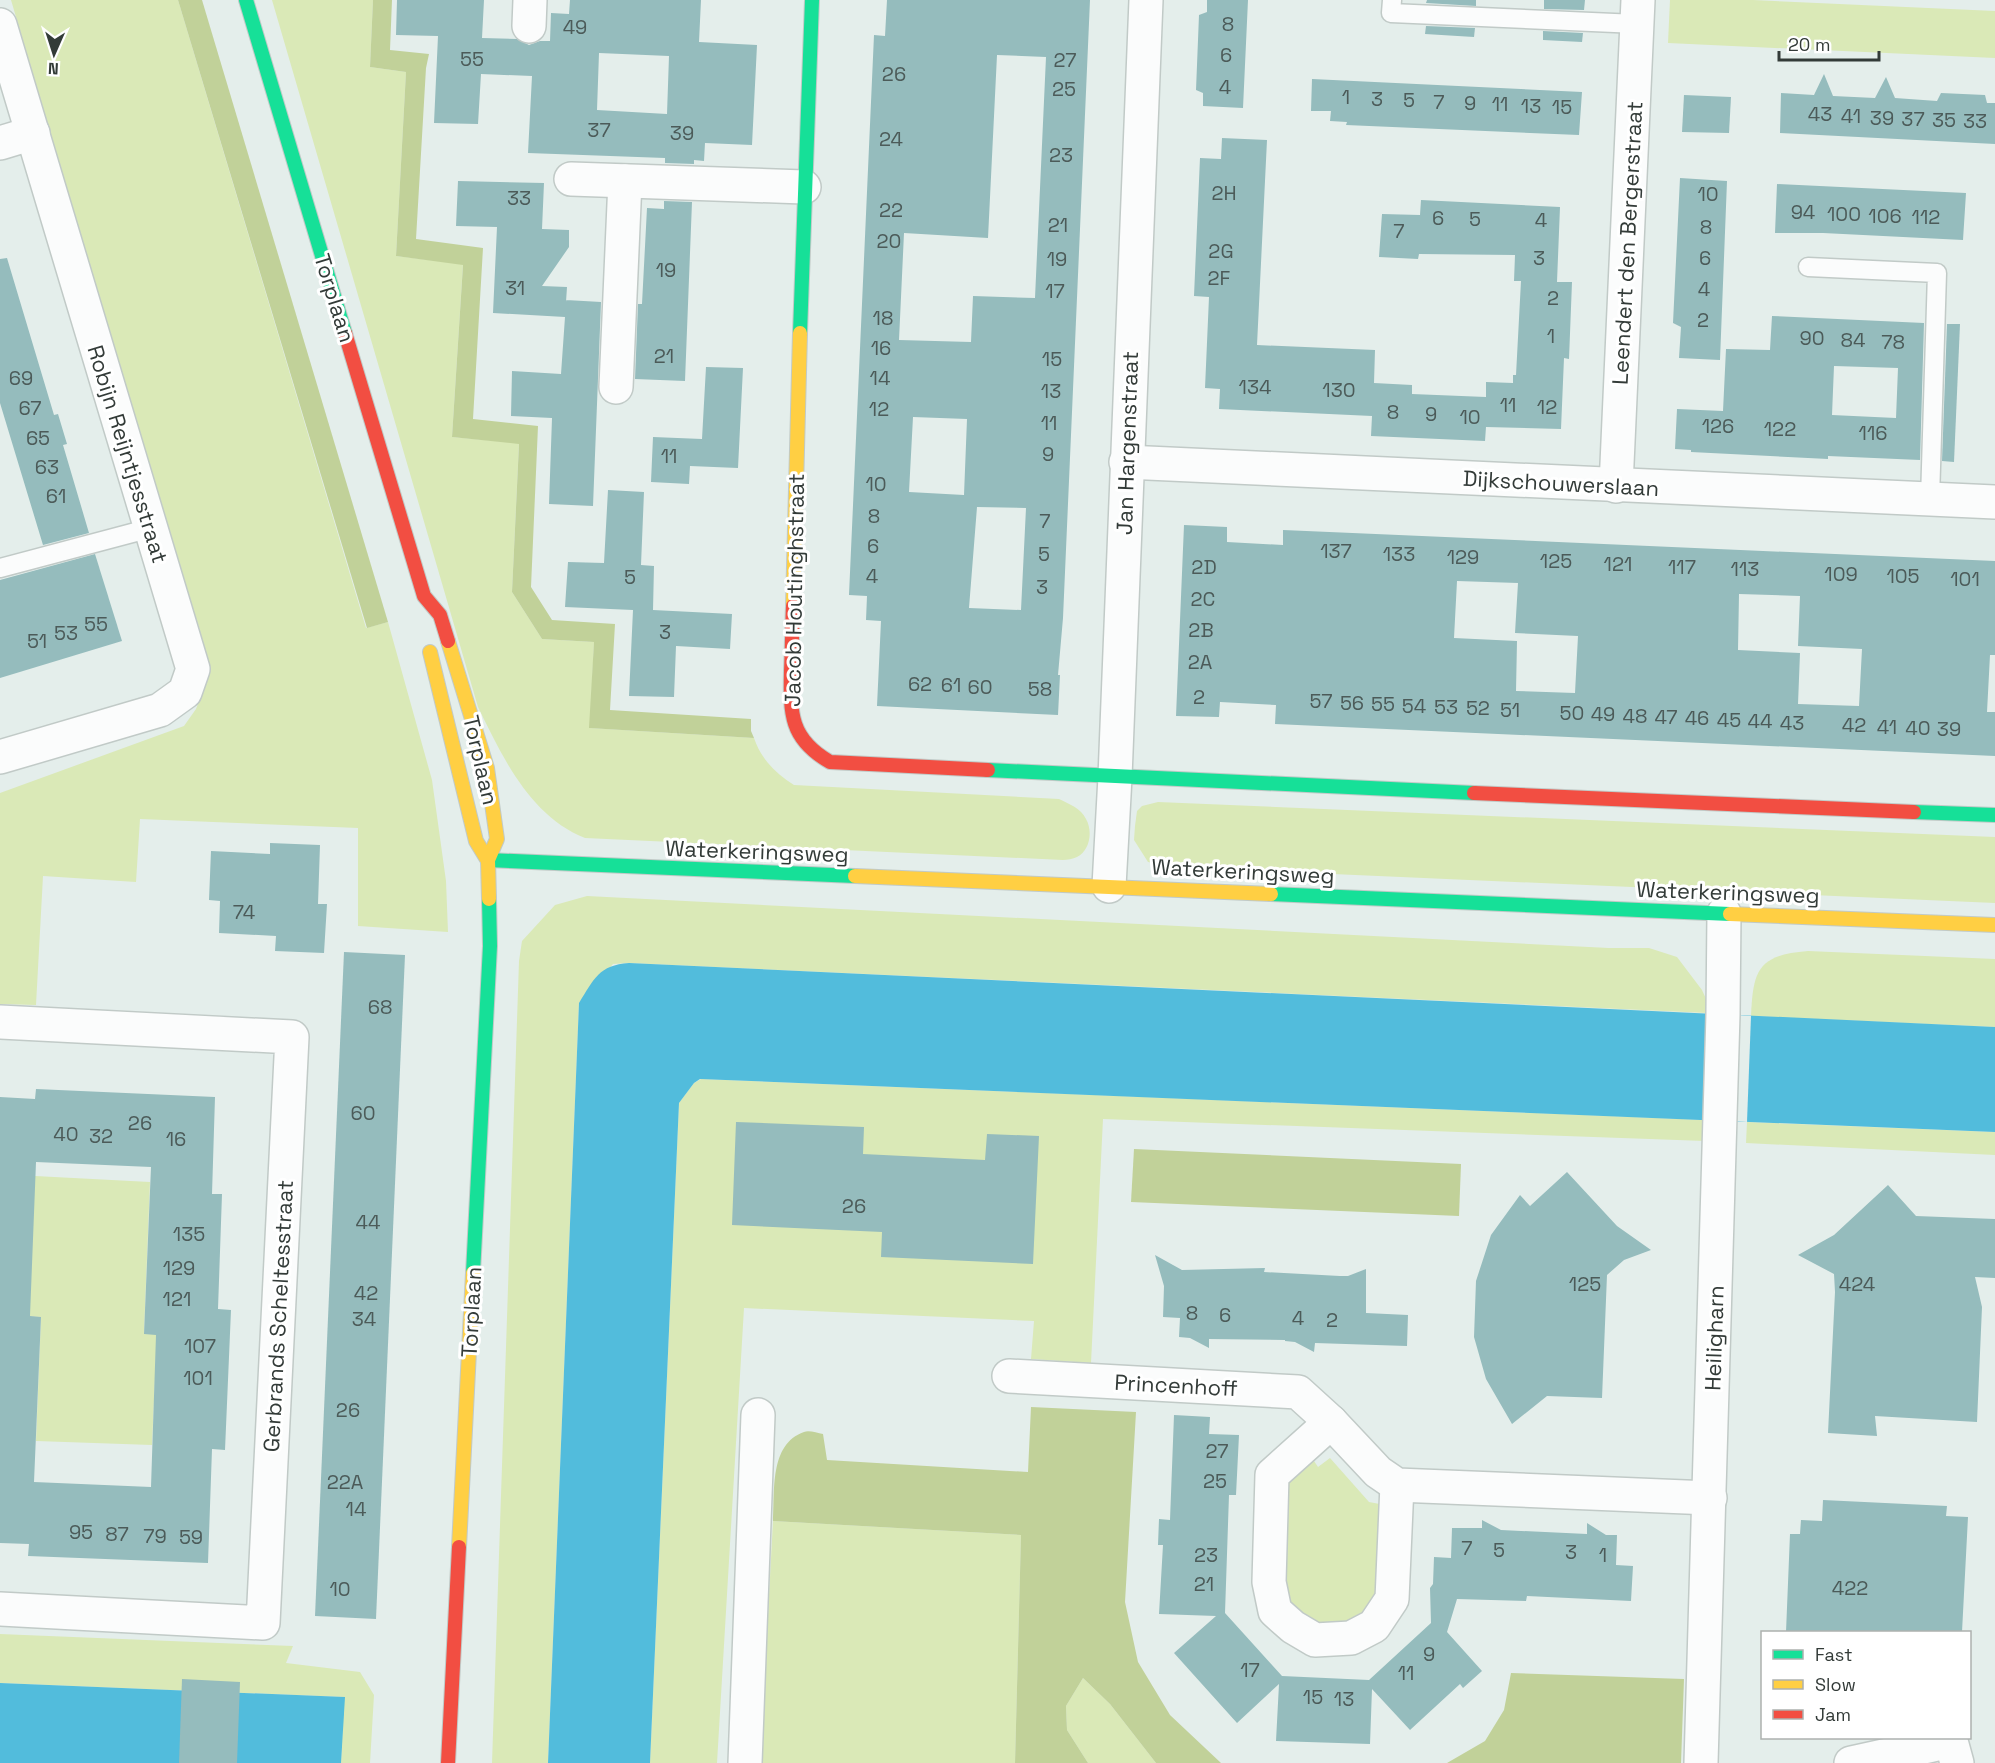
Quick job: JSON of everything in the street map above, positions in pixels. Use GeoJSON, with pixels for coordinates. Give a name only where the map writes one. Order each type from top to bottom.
{"type":"FeatureCollection","features":[{"type":"Feature","properties":{"kind":"street","name":"Torplaan"},"geometry":{"type":"LineString","coordinates":[[246,0],[424,596],[440,615],[487,768],[497,838],[488,860],[490,946],[447,1763]]}},
{"type":"Feature","properties":{"kind":"street","name":"Jacob Houtinghstraat"},"geometry":{"type":"LineString","coordinates":[[812,0],[804,187],[790,707],[792,723],[814,754],[830,762],[1115,777]]}},
{"type":"Feature","properties":{"kind":"street","name":"Jan Hargenstraat"},"geometry":{"type":"LineString","coordinates":[[1109,886],[1146,0]]}},
{"type":"Feature","properties":{"kind":"street","name":"Leendert den Bergerstraat"},"geometry":{"type":"LineString","coordinates":[[1616,486],[1637,12]]}},
{"type":"Feature","properties":{"kind":"street","name":"Robijn Reijntjesstraat"},"geometry":{"type":"LineString","coordinates":[[0,26],[193,669],[185,692],[160,710],[0,758]]}},
{"type":"Feature","properties":{"kind":"street"},"geometry":{"type":"LineString","coordinates":[[0,143],[33,133]]}},
{"type":"Feature","properties":{"kind":"street"},"geometry":{"type":"LineString","coordinates":[[571,179],[804,187]]}},
{"type":"Feature","properties":{"kind":"street"},"geometry":{"type":"LineString","coordinates":[[616,387],[626,181]]}},
{"type":"Feature","properties":{"kind":"street","name":"Dijkschouwerslaan"},"geometry":{"type":"LineString","coordinates":[[1126,462],[1995,502]]}},
{"type":"Feature","properties":{"kind":"street","name":"Torplaan"},"geometry":{"type":"LineString","coordinates":[[421,616],[424,596]]}},
{"type":"Feature","properties":{"kind":"street","name":"Torplaan"},"geometry":{"type":"LineString","coordinates":[[426,638],[476,841],[488,860]]}},
{"type":"Feature","properties":{"kind":"street"},"geometry":{"type":"LineString","coordinates":[[1115,777],[1995,815]]}},
{"type":"Feature","properties":{"kind":"street","name":"Waterkeringsweg"},"geometry":{"type":"LineString","coordinates":[[488,860],[1995,925]]}},
{"type":"Feature","properties":{"kind":"street","name":"Heiligharn"},"geometry":{"type":"LineString","coordinates":[[1701,1763],[1710,1498],[1724,913]]}},
{"type":"Feature","properties":{"kind":"street","name":"Gerbrands Scheltesstraat"},"geometry":{"type":"LineString","coordinates":[[0,1022],[292,1037],[263,1623],[0,1609]]}},
{"type":"Feature","properties":{"kind":"street","name":"Princenhoff"},"geometry":{"type":"LineString","coordinates":[[1009,1376],[1298,1392],[1331,1422],[1378,1472],[1397,1485]]}},
{"type":"Feature","properties":{"kind":"street"},"geometry":{"type":"LineString","coordinates":[[745,1763],[758,1415]]}},
{"type":"Feature","properties":{"kind":"street"},"geometry":{"type":"LineString","coordinates":[[1331,1422],[1272,1475],[1269,1582],[1275,1611],[1293,1628],[1315,1640],[1351,1638],[1374,1626],[1392,1599],[1397,1485],[1710,1498]]}},
{"type":"Feature","properties":{"kind":"street"},"geometry":{"type":"LineString","coordinates":[[1851,1763],[1951,1741],[1957,1763]]}},
{"type":"Feature","properties":{"kind":"lane"},"geometry":{"type":"LineString","coordinates":[[1392,0],[1391,13],[1637,12]]}},
{"type":"Feature","properties":{"kind":"lane"},"geometry":{"type":"LineString","coordinates":[[1808,267],[1937,273],[1930,499]]}},
{"type":"Feature","properties":{"kind":"lane"},"geometry":{"type":"LineString","coordinates":[[0,568],[151,528]]}},
{"type":"Feature","properties":{"kind":"green space"},"geometry":{"type":"Polygon","coordinates":[[[11,0],[178,0],[366,628],[388,622],[432,780],[446,881],[448,932],[358,926],[358,828],[140,819],[136,882],[43,876],[36,1005],[0,1004],[0,793],[184,726],[196,709],[204,688],[207,665],[199,627],[180,572],[11,0]]]}},
{"type":"Feature","properties":{"kind":"green space"},"geometry":{"type":"Polygon","coordinates":[[[178,0],[202,0],[388,622],[367,628],[178,0]]]}},
{"type":"Feature","properties":{"kind":"green space"},"geometry":{"type":"Polygon","coordinates":[[[272,0],[373,0],[370,67],[406,72],[396,256],[463,264],[452,437],[519,443],[512,592],[542,639],[594,642],[590,728],[754,738],[770,765],[794,785],[1059,799],[1078,809],[1088,824],[1089,840],[1081,854],[1063,860],[585,838],[566,828],[534,800],[508,765],[478,707],[272,0]]]}},
{"type":"Feature","properties":{"kind":"green space"},"geometry":{"type":"Polygon","coordinates":[[[373,0],[392,0],[390,50],[429,54],[426,68],[416,239],[483,248],[473,419],[538,426],[531,587],[552,620],[615,624],[610,710],[751,719],[751,731],[754,738],[589,728],[594,642],[542,639],[512,592],[519,444],[452,437],[463,265],[396,256],[406,72],[370,67],[373,0]]]}},
{"type":"Feature","properties":{"kind":"green space"},"geometry":{"type":"Polygon","coordinates":[[[1670,0],[1753,0],[1995,11],[1995,58],[1668,43],[1670,0]]]}},
{"type":"Feature","properties":{"kind":"green space"},"geometry":{"type":"Polygon","coordinates":[[[1158,802],[1995,837],[1995,903],[1176,867],[1148,862],[1134,840],[1137,811],[1142,806],[1158,802]]]}},
{"type":"Feature","properties":{"kind":"green space"},"geometry":{"type":"Polygon","coordinates":[[[587,896],[1609,948],[1649,948],[1677,957],[1702,990],[1707,1001],[1707,1013],[613,964],[579,1003],[548,1763],[492,1763],[519,961],[522,941],[555,905],[587,896]]]}},
{"type":"Feature","properties":{"kind":"green space"},"geometry":{"type":"Polygon","coordinates":[[[1808,951],[1995,959],[1995,1027],[1751,1016],[1754,987],[1762,968],[1778,956],[1808,951]]]}},
{"type":"Feature","properties":{"kind":"green space"},"geometry":{"type":"Polygon","coordinates":[[[701,1079],[1705,1120],[1705,1141],[1103,1119],[1091,1363],[1031,1359],[1034,1321],[744,1308],[717,1763],[650,1763],[679,1103],[694,1083],[701,1079]]]}},
{"type":"Feature","properties":{"kind":"green space"},"geometry":{"type":"Polygon","coordinates":[[[1747,1122],[1995,1132],[1995,1155],[1746,1143],[1747,1122]]]}},
{"type":"Feature","properties":{"kind":"green space"},"geometry":{"type":"Polygon","coordinates":[[[1134,1149],[1461,1164],[1459,1216],[1131,1202],[1134,1149]]]}},
{"type":"Feature","properties":{"kind":"green space"},"geometry":{"type":"Polygon","coordinates":[[[35,1176],[150,1182],[144,1333],[157,1334],[152,1445],[36,1441],[41,1317],[19,1316],[35,1176]]]}},
{"type":"Feature","properties":{"kind":"green space"},"geometry":{"type":"Polygon","coordinates":[[[1031,1407],[1136,1412],[1125,1602],[1138,1662],[1170,1715],[1221,1763],[1156,1763],[1110,1704],[1083,1678],[1066,1706],[1067,1730],[1088,1763],[1015,1763],[1021,1535],[773,1521],[774,1483],[779,1458],[793,1438],[804,1432],[823,1434],[827,1460],[1028,1472],[1031,1407]]]}},
{"type":"Feature","properties":{"kind":"green space"},"geometry":{"type":"Polygon","coordinates":[[[1310,1455],[1318,1467],[1330,1458],[1369,1502],[1385,1505],[1381,1587],[1359,1620],[1323,1627],[1300,1618],[1285,1596],[1284,1477],[1310,1455]]]}},
{"type":"Feature","properties":{"kind":"green space"},"geometry":{"type":"Polygon","coordinates":[[[773,1521],[1021,1535],[1015,1763],[760,1763],[773,1521]]]}},
{"type":"Feature","properties":{"kind":"green space"},"geometry":{"type":"Polygon","coordinates":[[[0,1634],[293,1646],[286,1663],[360,1672],[374,1695],[370,1763],[341,1763],[344,1697],[0,1683],[0,1634]]]}},
{"type":"Feature","properties":{"kind":"green space"},"geometry":{"type":"Polygon","coordinates":[[[1511,1673],[1684,1679],[1681,1763],[1447,1763],[1485,1741],[1504,1710],[1511,1673]]]}},
{"type":"Feature","properties":{"kind":"green space"},"geometry":{"type":"Polygon","coordinates":[[[1083,1678],[1110,1704],[1156,1763],[1088,1763],[1067,1730],[1066,1706],[1083,1678]]]}},
{"type":"Feature","properties":{"kind":"water"},"geometry":{"type":"Polygon","coordinates":[[[629,963],[1995,1027],[1995,1132],[700,1079],[694,1083],[679,1103],[650,1763],[548,1763],[579,1003],[594,980],[604,970],[629,963]]]}},
{"type":"Feature","properties":{"kind":"water"},"geometry":{"type":"Polygon","coordinates":[[[0,1683],[345,1697],[341,1763],[0,1763],[0,1683]]]}},
{"type":"Feature","properties":{"kind":"pier"},"geometry":{"type":"Polygon","coordinates":[[[1707,1013],[1751,1016],[1747,1122],[1720,1120],[1707,1013]]]}},
{"type":"Feature","properties":{"kind":"building"},"geometry":{"type":"Polygon","coordinates":[[[397,0],[484,0],[482,38],[517,39],[529,45],[540,41],[550,41],[551,13],[569,14],[570,0],[701,0],[699,42],[757,45],[752,145],[705,143],[704,161],[694,160],[694,164],[665,163],[665,158],[528,153],[532,76],[481,74],[478,124],[434,123],[438,36],[396,35],[397,0]],[[599,53],[597,110],[667,114],[669,56],[599,53]]]}},
{"type":"Feature","properties":{"kind":"building"},"geometry":{"type":"Polygon","coordinates":[[[887,0],[1090,0],[1058,715],[877,706],[881,621],[866,620],[867,596],[849,595],[874,35],[885,36],[887,0]],[[997,55],[988,238],[904,233],[899,340],[971,342],[973,296],[1035,298],[1046,57],[997,55]],[[913,417],[909,492],[964,495],[967,419],[913,417]],[[977,507],[969,608],[1021,610],[1026,508],[977,507]]]}},
{"type":"Feature","properties":{"kind":"building"},"geometry":{"type":"Polygon","coordinates":[[[1207,0],[1248,0],[1243,108],[1203,106],[1203,93],[1196,90],[1199,15],[1207,12],[1207,0]]]}},
{"type":"Feature","properties":{"kind":"building"},"geometry":{"type":"Polygon","coordinates":[[[1427,0],[1476,0],[1476,6],[1426,3],[1427,0]]]}},
{"type":"Feature","properties":{"kind":"building"},"geometry":{"type":"Polygon","coordinates":[[[1544,0],[1585,0],[1584,10],[1544,9],[1544,0]]]}},
{"type":"Feature","properties":{"kind":"building"},"geometry":{"type":"Polygon","coordinates":[[[1426,26],[1475,28],[1474,37],[1425,34],[1426,26]]]}},
{"type":"Feature","properties":{"kind":"building"},"geometry":{"type":"Polygon","coordinates":[[[1543,31],[1583,33],[1582,42],[1543,40],[1543,31]]]}},
{"type":"Feature","properties":{"kind":"building"},"geometry":{"type":"Polygon","coordinates":[[[1824,74],[1833,96],[1875,98],[1886,77],[1895,98],[1937,101],[1941,93],[1985,95],[1987,103],[1995,103],[1995,144],[1780,133],[1781,93],[1814,95],[1824,74]]]}},
{"type":"Feature","properties":{"kind":"building"},"geometry":{"type":"Polygon","coordinates":[[[1312,79],[1582,92],[1579,135],[1346,125],[1347,122],[1330,121],[1331,111],[1311,111],[1312,79]]]}},
{"type":"Feature","properties":{"kind":"building"},"geometry":{"type":"Polygon","coordinates":[[[1684,95],[1731,97],[1729,133],[1682,132],[1684,95]]]}},
{"type":"Feature","properties":{"kind":"building"},"geometry":{"type":"Polygon","coordinates":[[[1222,138],[1267,140],[1257,345],[1375,350],[1374,383],[1412,385],[1412,394],[1486,397],[1486,382],[1513,383],[1513,375],[1516,375],[1521,281],[1514,281],[1515,255],[1419,254],[1418,259],[1379,257],[1382,214],[1420,215],[1421,200],[1560,207],[1557,282],[1572,282],[1569,359],[1564,358],[1561,429],[1486,427],[1485,441],[1371,436],[1372,416],[1219,409],[1220,389],[1205,388],[1209,297],[1194,296],[1200,158],[1221,159],[1222,138]]]}},
{"type":"Feature","properties":{"kind":"building"},"geometry":{"type":"Polygon","coordinates":[[[1680,178],[1727,181],[1720,360],[1679,358],[1681,327],[1673,323],[1680,178]]]}},
{"type":"Feature","properties":{"kind":"building"},"geometry":{"type":"Polygon","coordinates":[[[458,181],[544,183],[542,229],[569,230],[569,247],[542,286],[567,287],[566,300],[601,302],[593,506],[549,504],[552,418],[511,416],[512,371],[561,374],[565,317],[493,313],[497,227],[456,226],[458,181]]]}},
{"type":"Feature","properties":{"kind":"building"},"geometry":{"type":"Polygon","coordinates":[[[1777,184],[1966,193],[1963,240],[1775,233],[1777,184]]]}},
{"type":"Feature","properties":{"kind":"building"},"geometry":{"type":"Polygon","coordinates":[[[664,201],[692,202],[685,381],[635,379],[638,304],[642,304],[647,208],[664,209],[664,201]]]}},
{"type":"Feature","properties":{"kind":"building"},"geometry":{"type":"Polygon","coordinates":[[[7,258],[54,415],[58,414],[67,444],[63,445],[89,533],[43,545],[0,403],[0,259],[7,258]]]}},
{"type":"Feature","properties":{"kind":"building"},"geometry":{"type":"Polygon","coordinates":[[[1772,316],[1924,323],[1920,460],[1828,456],[1828,459],[1691,452],[1691,450],[1675,449],[1677,409],[1723,411],[1726,349],[1770,350],[1772,316]],[[1834,366],[1832,415],[1896,418],[1898,368],[1834,366]]]}},
{"type":"Feature","properties":{"kind":"building"},"geometry":{"type":"Polygon","coordinates":[[[1947,324],[1960,324],[1954,462],[1942,461],[1947,324]]]}},
{"type":"Feature","properties":{"kind":"building"},"geometry":{"type":"Polygon","coordinates":[[[706,367],[743,368],[738,468],[690,466],[689,484],[651,482],[653,437],[702,439],[706,367]]]}},
{"type":"Feature","properties":{"kind":"building"},"geometry":{"type":"Polygon","coordinates":[[[608,490],[644,492],[641,565],[654,566],[653,610],[732,614],[730,649],[676,646],[674,697],[629,696],[633,610],[565,607],[568,562],[604,563],[608,490]]]}},
{"type":"Feature","properties":{"kind":"building"},"geometry":{"type":"Polygon","coordinates":[[[1184,525],[1227,527],[1227,542],[1283,545],[1283,530],[1995,561],[1995,655],[1990,655],[1987,712],[1995,712],[1995,756],[1275,724],[1276,705],[1220,702],[1219,717],[1176,716],[1184,525]],[[1457,581],[1454,638],[1517,641],[1516,691],[1575,693],[1578,636],[1515,633],[1518,583],[1457,581]],[[1739,594],[1738,650],[1800,653],[1798,704],[1859,706],[1862,649],[1798,646],[1800,596],[1739,594]]]}},
{"type":"Feature","properties":{"kind":"building"},"geometry":{"type":"Polygon","coordinates":[[[95,554],[122,641],[0,678],[0,580],[95,554]]]}},
{"type":"Feature","properties":{"kind":"building"},"geometry":{"type":"Polygon","coordinates":[[[270,843],[320,845],[318,904],[327,904],[324,953],[275,951],[276,936],[219,933],[220,901],[209,900],[211,851],[270,854],[270,843]]]}},
{"type":"Feature","properties":{"kind":"building"},"geometry":{"type":"Polygon","coordinates":[[[344,952],[405,955],[376,1619],[315,1616],[344,952]]]}},
{"type":"Feature","properties":{"kind":"building"},"geometry":{"type":"Polygon","coordinates":[[[36,1089],[215,1097],[212,1194],[222,1194],[218,1309],[231,1310],[225,1450],[212,1449],[208,1563],[28,1556],[29,1544],[0,1543],[0,1097],[35,1099],[36,1089]],[[36,1162],[30,1316],[41,1317],[34,1482],[151,1487],[156,1335],[144,1334],[151,1167],[36,1162]]]}},
{"type":"Feature","properties":{"kind":"building"},"geometry":{"type":"Polygon","coordinates":[[[736,1122],[864,1127],[863,1154],[985,1160],[987,1134],[1039,1136],[1033,1264],[881,1257],[882,1232],[732,1225],[736,1122]]]}},
{"type":"Feature","properties":{"kind":"building"},"geometry":{"type":"Polygon","coordinates":[[[1567,1172],[1617,1226],[1651,1250],[1624,1260],[1607,1275],[1602,1398],[1547,1396],[1512,1424],[1486,1379],[1474,1337],[1476,1281],[1491,1235],[1520,1195],[1530,1206],[1567,1172]]]}},
{"type":"Feature","properties":{"kind":"building"},"geometry":{"type":"Polygon","coordinates":[[[1888,1185],[1916,1216],[1995,1219],[1995,1278],[1975,1277],[1982,1307],[1977,1422],[1875,1416],[1877,1436],[1828,1433],[1834,1274],[1798,1255],[1834,1235],[1888,1185]]]}},
{"type":"Feature","properties":{"kind":"building"},"geometry":{"type":"Polygon","coordinates":[[[1155,1255],[1182,1270],[1265,1268],[1264,1272],[1348,1276],[1366,1269],[1366,1313],[1408,1315],[1407,1346],[1315,1343],[1314,1352],[1295,1342],[1285,1340],[1209,1339],[1209,1348],[1190,1338],[1179,1337],[1180,1318],[1163,1317],[1164,1286],[1155,1255]]]}},
{"type":"Feature","properties":{"kind":"building"},"geometry":{"type":"Polygon","coordinates":[[[1174,1415],[1210,1417],[1209,1434],[1239,1435],[1236,1495],[1229,1495],[1225,1613],[1282,1676],[1369,1680],[1431,1623],[1430,1588],[1433,1584],[1434,1557],[1451,1558],[1452,1528],[1482,1528],[1482,1520],[1501,1530],[1587,1534],[1587,1523],[1606,1535],[1617,1535],[1616,1565],[1633,1566],[1631,1601],[1527,1596],[1526,1601],[1457,1599],[1447,1632],[1482,1671],[1463,1688],[1460,1684],[1410,1730],[1372,1689],[1370,1744],[1276,1741],[1279,1684],[1237,1723],[1174,1653],[1216,1616],[1159,1614],[1163,1545],[1158,1545],[1159,1519],[1170,1520],[1174,1415]]]}},
{"type":"Feature","properties":{"kind":"building"},"geometry":{"type":"Polygon","coordinates":[[[1823,1500],[1947,1506],[1946,1516],[1968,1517],[1962,1631],[1786,1631],[1790,1534],[1800,1534],[1801,1520],[1822,1521],[1823,1500]]]}},
{"type":"Feature","properties":{"kind":"building"},"geometry":{"type":"Polygon","coordinates":[[[182,1679],[240,1682],[237,1763],[179,1763],[182,1679]]]}},
{"type":"Feature","properties":{"kind":"traffic: fast"},"geometry":{"type":"LineString","coordinates":[[246,0],[345,333]]}},
{"type":"Feature","properties":{"kind":"traffic: fast"},"geometry":{"type":"LineString","coordinates":[[800,333],[812,0]]}},
{"type":"Feature","properties":{"kind":"traffic: fast"},"geometry":{"type":"LineString","coordinates":[[988,770],[1474,793]]}},
{"type":"Feature","properties":{"kind":"traffic: fast"},"geometry":{"type":"LineString","coordinates":[[1914,812],[1995,815]]}},
{"type":"Feature","properties":{"kind":"traffic: fast"},"geometry":{"type":"LineString","coordinates":[[488,860],[855,876]]}},
{"type":"Feature","properties":{"kind":"traffic: fast"},"geometry":{"type":"LineString","coordinates":[[1271,894],[1730,914]]}},
{"type":"Feature","properties":{"kind":"traffic: fast"},"geometry":{"type":"LineString","coordinates":[[473,1273],[490,946],[489,899]]}},
{"type":"Feature","properties":{"kind":"traffic: slow"},"geometry":{"type":"LineString","coordinates":[[793,606],[800,333]]}},
{"type":"Feature","properties":{"kind":"traffic: slow"},"geometry":{"type":"LineString","coordinates":[[448,641],[487,768],[497,839],[488,860],[489,899]]}},
{"type":"Feature","properties":{"kind":"traffic: slow"},"geometry":{"type":"LineString","coordinates":[[430,652],[476,841],[487,859]]}},
{"type":"Feature","properties":{"kind":"traffic: slow"},"geometry":{"type":"LineString","coordinates":[[855,876],[1271,894]]}},
{"type":"Feature","properties":{"kind":"traffic: slow"},"geometry":{"type":"LineString","coordinates":[[1730,914],[1995,925]]}},
{"type":"Feature","properties":{"kind":"traffic: slow"},"geometry":{"type":"LineString","coordinates":[[459,1547],[473,1273]]}},
{"type":"Feature","properties":{"kind":"traffic: jam"},"geometry":{"type":"LineString","coordinates":[[345,333],[424,596],[440,615],[448,641]]}},
{"type":"Feature","properties":{"kind":"traffic: jam"},"geometry":{"type":"LineString","coordinates":[[793,606],[792,713],[800,734],[817,753],[830,762],[988,770]]}},
{"type":"Feature","properties":{"kind":"traffic: jam"},"geometry":{"type":"LineString","coordinates":[[1474,793],[1914,812]]}},
{"type":"Feature","properties":{"kind":"traffic: jam"},"geometry":{"type":"LineString","coordinates":[[448,1763],[459,1547]]}}]}
